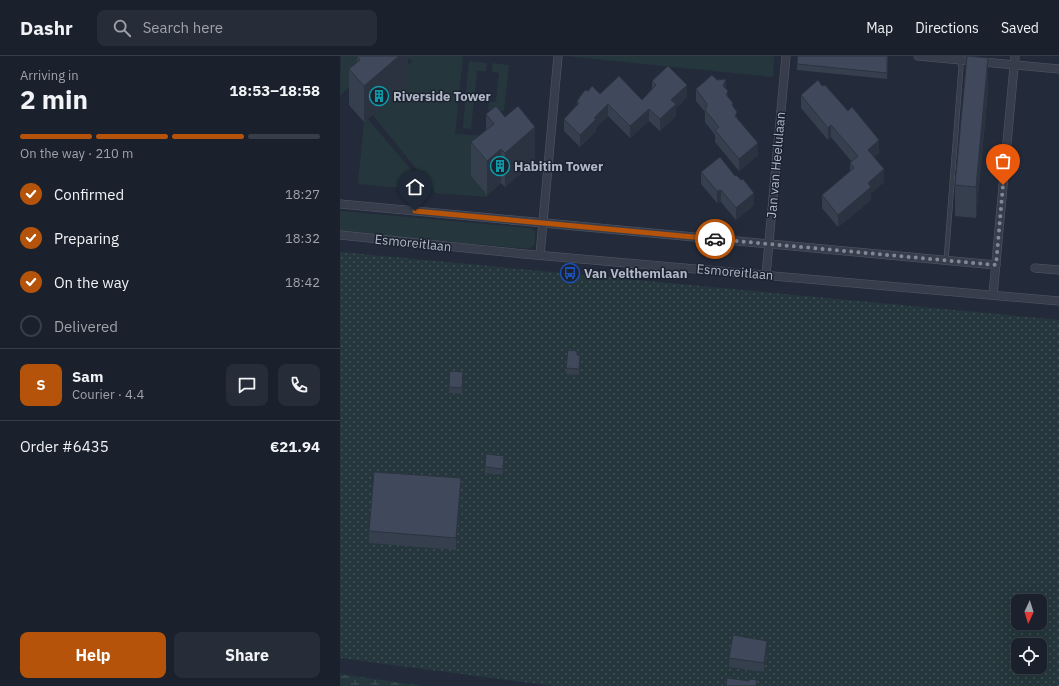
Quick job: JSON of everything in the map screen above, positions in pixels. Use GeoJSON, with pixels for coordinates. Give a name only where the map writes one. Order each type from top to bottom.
{"type":"FeatureCollection","features":[{"type":"Feature","properties":{"kind":"street"},"geometry":{"type":"LineString","coordinates":[[540,255],[558,56]]}},
{"type":"Feature","properties":{"kind":"street","name":"Jan van Heelulaan"},"geometry":{"type":"LineString","coordinates":[[766,275],[786,56]]}},
{"type":"Feature","properties":{"kind":"street"},"geometry":{"type":"LineString","coordinates":[[918,56],[959,58],[1059,69]]}},
{"type":"Feature","properties":{"kind":"street"},"geometry":{"type":"LineString","coordinates":[[993,295],[1015,56]]}},
{"type":"Feature","properties":{"kind":"street"},"geometry":{"type":"LineString","coordinates":[[340,204],[996,265]]}},
{"type":"Feature","properties":{"kind":"street","name":"Esmoreitlaan"},"geometry":{"type":"LineString","coordinates":[[340,235],[540,255],[1059,301]]}},
{"type":"Feature","properties":{"kind":"street"},"geometry":{"type":"LineString","coordinates":[[1036,268],[1059,270]]}},
{"type":"Feature","properties":{"kind":"lane"},"geometry":{"type":"LineString","coordinates":[[946,261],[961,67],[959,58]]}},
{"type":"Feature","properties":{"kind":"green space"},"geometry":{"type":"Polygon","coordinates":[[[341,56],[387,56],[340,95],[341,56]]]}},
{"type":"Feature","properties":{"kind":"green space"},"geometry":{"type":"Polygon","coordinates":[[[403,56],[463,56],[455,134],[485,136],[471,176],[488,195],[487,197],[436,193],[373,115],[408,85],[398,73],[413,61],[403,56]]]}},
{"type":"Feature","properties":{"kind":"green space"},"geometry":{"type":"Polygon","coordinates":[[[565,56],[774,56],[773,77],[565,56]]]}},
{"type":"Feature","properties":{"kind":"green space"},"geometry":{"type":"Polygon","coordinates":[[[469,61],[487,63],[486,71],[477,71],[471,129],[463,128],[469,61]]]}},
{"type":"Feature","properties":{"kind":"green space"},"geometry":{"type":"Polygon","coordinates":[[[493,63],[509,65],[504,111],[488,110],[489,102],[496,102],[499,73],[492,72],[493,63]]]}},
{"type":"Feature","properties":{"kind":"green space"},"geometry":{"type":"Polygon","coordinates":[[[368,119],[428,190],[358,184],[364,122],[368,119]]]}},
{"type":"Feature","properties":{"kind":"green space"},"geometry":{"type":"Polygon","coordinates":[[[340,211],[530,228],[535,231],[535,244],[529,249],[340,231],[340,211]]]}},
{"type":"Feature","properties":{"kind":"green space"},"geometry":{"type":"Polygon","coordinates":[[[340,252],[1059,320],[1059,686],[554,686],[340,658],[340,252]]]}},
{"type":"Feature","properties":{"kind":"green space"},"geometry":{"type":"Polygon","coordinates":[[[340,674],[423,686],[340,686],[340,674]]]}},
{"type":"Feature","properties":{"kind":"building"},"geometry":{"type":"Polygon","coordinates":[[[357,56],[399,56],[364,86],[349,69],[360,60],[357,56]]]}},
{"type":"Feature","properties":{"kind":"building"},"geometry":{"type":"Polygon","coordinates":[[[798,56],[887,56],[887,73],[797,64],[798,56]]]}},
{"type":"Feature","properties":{"kind":"building"},"geometry":{"type":"Polygon","coordinates":[[[967,56],[988,58],[976,187],[955,185],[967,56]]]}},
{"type":"Feature","properties":{"kind":"building"},"geometry":{"type":"Polygon","coordinates":[[[668,66],[687,85],[671,100],[676,104],[660,119],[649,109],[630,126],[608,104],[580,135],[564,119],[579,103],[577,101],[585,90],[588,91],[592,86],[600,94],[619,76],[642,100],[656,85],[652,81],[668,66]]]}},
{"type":"Feature","properties":{"kind":"building"},"geometry":{"type":"Polygon","coordinates":[[[712,75],[717,80],[726,79],[723,86],[728,91],[726,95],[733,103],[732,105],[737,112],[735,116],[758,143],[739,159],[715,130],[719,127],[705,110],[707,104],[696,89],[712,75]]]}},
{"type":"Feature","properties":{"kind":"building"},"geometry":{"type":"Polygon","coordinates":[[[818,80],[822,86],[825,85],[848,111],[852,107],[879,140],[868,150],[884,169],[868,183],[871,187],[838,215],[822,195],[854,168],[850,163],[858,156],[831,125],[828,128],[801,95],[818,80]]]}},
{"type":"Feature","properties":{"kind":"building"},"geometry":{"type":"Polygon","coordinates":[[[496,106],[505,117],[518,106],[535,127],[505,153],[501,149],[487,161],[471,142],[494,124],[486,114],[496,106]]]}},
{"type":"Feature","properties":{"kind":"building"},"geometry":{"type":"Polygon","coordinates":[[[720,157],[735,176],[736,175],[741,180],[743,179],[754,193],[736,208],[721,190],[717,191],[701,172],[720,157]]]}},
{"type":"Feature","properties":{"kind":"building"},"geometry":{"type":"Polygon","coordinates":[[[568,350],[577,351],[577,355],[580,355],[579,369],[566,368],[568,350]]]}},
{"type":"Feature","properties":{"kind":"building"},"geometry":{"type":"Polygon","coordinates":[[[450,371],[463,372],[462,388],[449,387],[450,371]]]}},
{"type":"Feature","properties":{"kind":"building"},"geometry":{"type":"Polygon","coordinates":[[[486,454],[504,456],[503,469],[485,467],[486,454]]]}},
{"type":"Feature","properties":{"kind":"building"},"geometry":{"type":"Polygon","coordinates":[[[374,472],[461,478],[456,538],[369,531],[374,472]]]}},
{"type":"Feature","properties":{"kind":"building"},"geometry":{"type":"Polygon","coordinates":[[[733,635],[767,641],[764,663],[729,658],[733,635]]]}},
{"type":"Feature","properties":{"kind":"building"},"geometry":{"type":"Polygon","coordinates":[[[727,678],[749,681],[749,679],[757,680],[756,686],[726,686],[727,678]]]}},
{"type":"Feature","properties":{"kind":"way so far"},"geometry":{"type":"LineString","coordinates":[[715,239],[996,265],[1003,185]]}},
{"type":"Feature","properties":{"kind":"place","name":"Riverside Tower"},"geometry":{"type":"Point","coordinates":[379,96]}},
{"type":"Feature","properties":{"kind":"place","name":"Habitim Tower"},"geometry":{"type":"Point","coordinates":[500,166]}},
{"type":"Feature","properties":{"kind":"place","name":"Van Velthemlaan"},"geometry":{"type":"Point","coordinates":[570,273]}},
{"type":"Feature","properties":{"kind":"route"},"geometry":{"type":"LineString","coordinates":[[415,211],[715,239]]}}]}
